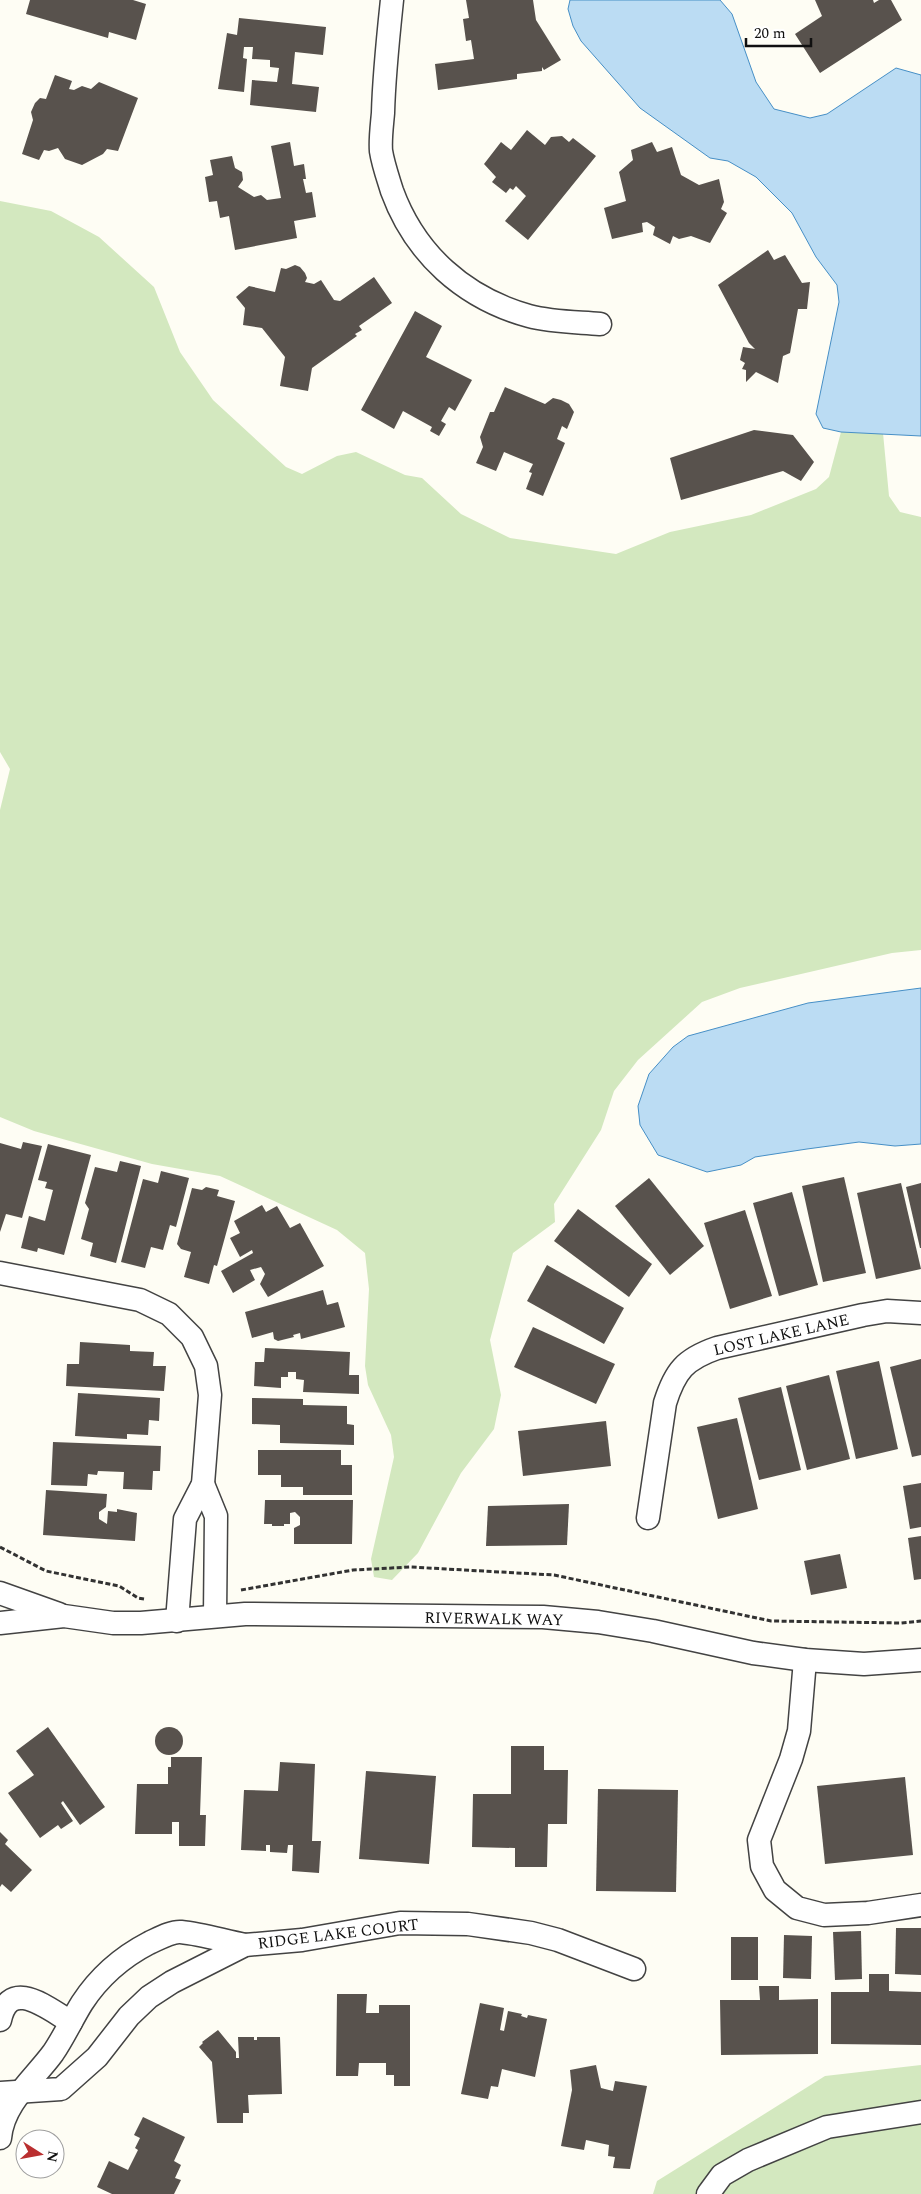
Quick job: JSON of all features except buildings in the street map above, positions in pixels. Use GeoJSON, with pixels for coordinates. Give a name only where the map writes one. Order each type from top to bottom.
{"type":"FeatureCollection","features":[{"type":"Feature","properties":{"kind":"street"},"geometry":{"type":"LineString","coordinates":[[392,0],[385,67],[381,151],[388,179],[407,225],[422,247],[439,266],[460,284],[483,298],[530,316],[600,324]]}},
{"type":"Feature","properties":{"kind":"street"},"geometry":{"type":"LineString","coordinates":[[0,1273],[140,1300],[169,1314],[192,1337],[206,1366],[210,1395],[203,1484],[185,1519],[177,1621]]}},
{"type":"Feature","properties":{"kind":"street","name":"LOST LAKE LANE"},"geometry":{"type":"LineString","coordinates":[[648,1518],[665,1403],[678,1372],[689,1360],[699,1354],[717,1348],[863,1315],[887,1311],[921,1313]]}},
{"type":"Feature","properties":{"kind":"street"},"geometry":{"type":"LineString","coordinates":[[203,1484],[216,1516],[216,1616]]}},
{"type":"Feature","properties":{"kind":"street","name":"RIVERWALK WAY"},"geometry":{"type":"LineString","coordinates":[[0,1592],[64,1616],[113,1623],[177,1621],[245,1614],[543,1617],[598,1622],[653,1631],[744,1651],[805,1660],[864,1664],[921,1660]]}},
{"type":"Feature","properties":{"kind":"street","name":"RIVERWALK WAY"},"geometry":{"type":"LineString","coordinates":[[0,1623],[64,1616]]}},
{"type":"Feature","properties":{"kind":"street"},"geometry":{"type":"LineString","coordinates":[[805,1660],[799,1732],[791,1759],[760,1840],[762,1866],[775,1890],[797,1908],[824,1915],[868,1913],[921,1905]]}},
{"type":"Feature","properties":{"kind":"street","name":"RIDGE LAKE COURT"},"geometry":{"type":"LineString","coordinates":[[0,2138],[10,2093],[54,2052],[71,2022],[100,1980],[136,1950],[157,1939],[179,1932],[245,1945],[302,1940],[400,1923],[468,1924],[521,1931],[558,1940],[634,1969]]}},
{"type":"Feature","properties":{"kind":"street","name":"RIDGE LAKE COURT"},"geometry":{"type":"LineString","coordinates":[[10,2093],[61,2090],[97,2057],[129,2016],[149,1997],[172,1982],[245,1945]]}},
{"type":"Feature","properties":{"kind":"street"},"geometry":{"type":"LineString","coordinates":[[0,2020],[2,2009],[7,2003],[19,1998],[37,2002],[71,2022]]}},
{"type":"Feature","properties":{"kind":"street"},"geometry":{"type":"LineString","coordinates":[[708,2194],[722,2175],[748,2160],[827,2127],[921,2112]]}},
{"type":"Feature","properties":{"kind":"path"},"geometry":{"type":"LineString","coordinates":[[0,1548],[46,1571],[119,1586],[138,1598],[146,1598]]}},
{"type":"Feature","properties":{"kind":"path"},"geometry":{"type":"LineString","coordinates":[[235,1591],[353,1570],[412,1567],[554,1575],[771,1621],[902,1623],[921,1621]]}},
{"type":"Feature","properties":{"kind":"green space"},"geometry":{"type":"Polygon","coordinates":[[[0,201],[51,211],[99,237],[154,287],[180,352],[213,400],[286,467],[302,474],[337,456],[356,452],[405,475],[422,478],[461,514],[510,538],[616,554],[670,532],[751,515],[816,489],[829,477],[841,432],[883,433],[889,496],[900,512],[921,517],[921,950],[892,953],[740,988],[702,1002],[638,1060],[614,1091],[601,1130],[554,1204],[555,1222],[513,1253],[490,1340],[501,1395],[494,1429],[461,1473],[418,1553],[392,1580],[374,1577],[371,1559],[394,1457],[391,1435],[368,1385],[365,1366],[369,1289],[365,1253],[337,1230],[220,1176],[152,1164],[34,1131],[0,1117],[0,810],[10,769],[0,752],[0,201]]]}},
{"type":"Feature","properties":{"kind":"green space"},"geometry":{"type":"Polygon","coordinates":[[[921,2065],[921,2194],[653,2194],[657,2181],[825,2076],[921,2065]]]}},
{"type":"Feature","properties":{"kind":"water"},"geometry":{"type":"Polygon","coordinates":[[[570,0],[720,0],[732,14],[756,82],[774,109],[810,118],[827,114],[896,68],[921,75],[921,436],[841,432],[823,428],[816,414],[839,302],[837,285],[816,257],[792,213],[756,177],[728,161],[710,158],[640,108],[581,41],[573,26],[568,9],[570,0]]]}},
{"type":"Feature","properties":{"kind":"water"},"geometry":{"type":"Polygon","coordinates":[[[921,988],[921,1144],[895,1146],[859,1142],[755,1157],[741,1165],[707,1172],[658,1155],[640,1125],[638,1106],[649,1074],[673,1047],[688,1036],[808,1003],[921,988]]]}}]}
